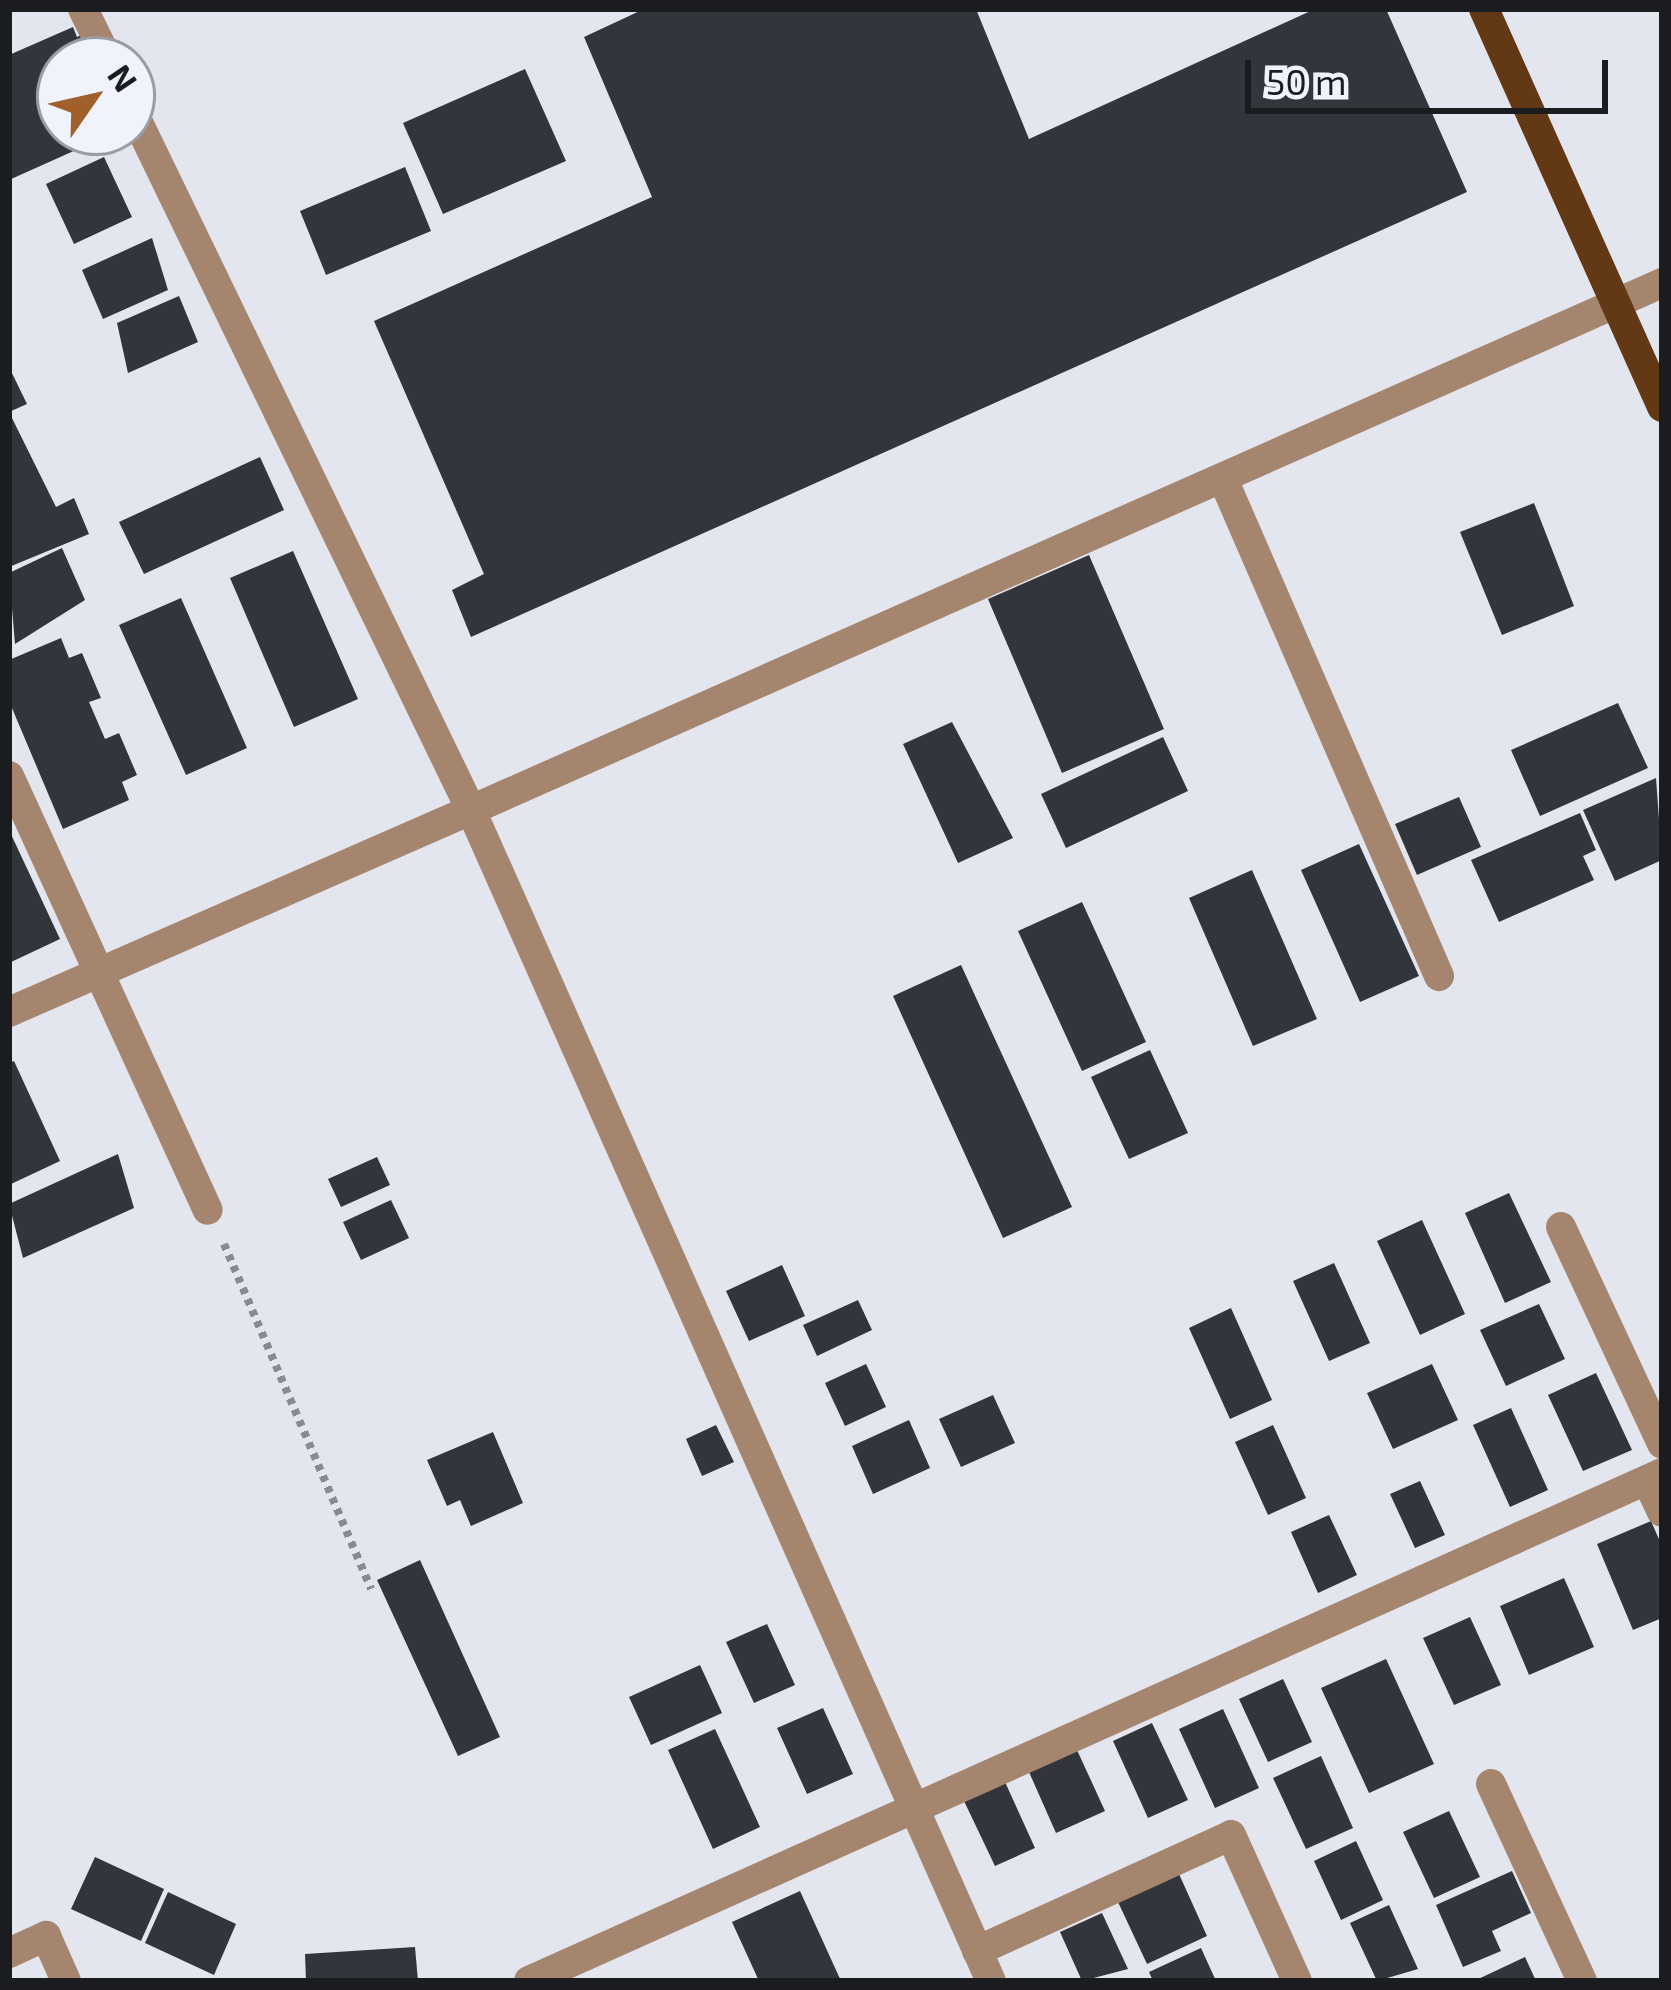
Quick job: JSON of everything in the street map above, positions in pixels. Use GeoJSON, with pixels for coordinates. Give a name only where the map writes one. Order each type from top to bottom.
{"type":"FeatureCollection","features":[{"type":"Feature","properties":{"kind":"main road"},"geometry":{"type":"LineString","coordinates":[[1484,9],[1662,407]]}},
{"type":"Feature","properties":{"kind":"street"},"geometry":{"type":"LineString","coordinates":[[83,9],[96,36]]}},
{"type":"Feature","properties":{"kind":"street"},"geometry":{"type":"LineString","coordinates":[[154,156],[471,810],[991,1981]]}},
{"type":"Feature","properties":{"kind":"street"},"geometry":{"type":"LineString","coordinates":[[9,1012],[1662,283]]}},
{"type":"Feature","properties":{"kind":"street"},"geometry":{"type":"LineString","coordinates":[[1223,479],[1439,976]]}},
{"type":"Feature","properties":{"kind":"street"},"geometry":{"type":"LineString","coordinates":[[9,776],[208,1210]]}},
{"type":"Feature","properties":{"kind":"street"},"geometry":{"type":"LineString","coordinates":[[1561,1227],[1662,1444]]}},
{"type":"Feature","properties":{"kind":"street"},"geometry":{"type":"LineString","coordinates":[[529,1981],[1655,1477],[1662,1512]]}},
{"type":"Feature","properties":{"kind":"street"},"geometry":{"type":"LineString","coordinates":[[1491,1784],[1582,1981]]}},
{"type":"Feature","properties":{"kind":"street"},"geometry":{"type":"LineString","coordinates":[[977,1951],[1231,1835],[1298,1981]]}},
{"type":"Feature","properties":{"kind":"street"},"geometry":{"type":"LineString","coordinates":[[9,1953],[46,1936],[66,1981]]}},
{"type":"Feature","properties":{"kind":"path"},"geometry":{"type":"LineString","coordinates":[[208,1210],[371,1588]]}},
{"type":"Feature","properties":{"kind":"building"},"geometry":{"type":"Polygon","coordinates":[[[644,9],[976,9],[1029,139],[1315,9],[1386,9],[1467,192],[471,637],[452,590],[484,574],[374,321],[652,197],[584,37],[644,9]]]}},
{"type":"Feature","properties":{"kind":"building"},"geometry":{"type":"Polygon","coordinates":[[[73,27],[77,36],[52,36],[73,27]]]}},
{"type":"Feature","properties":{"kind":"building"},"geometry":{"type":"Polygon","coordinates":[[[36,43],[36,156],[62,156],[9,180],[9,55],[36,43]]]}},
{"type":"Feature","properties":{"kind":"building"},"geometry":{"type":"Polygon","coordinates":[[[525,69],[566,161],[443,214],[403,123],[525,69]]]}},
{"type":"Feature","properties":{"kind":"building"},"geometry":{"type":"Polygon","coordinates":[[[104,157],[132,217],[74,244],[46,184],[104,157]]]}},
{"type":"Feature","properties":{"kind":"building"},"geometry":{"type":"Polygon","coordinates":[[[405,167],[431,231],[326,275],[300,211],[405,167]]]}},
{"type":"Feature","properties":{"kind":"building"},"geometry":{"type":"Polygon","coordinates":[[[152,238],[168,290],[103,319],[82,270],[152,238]]]}},
{"type":"Feature","properties":{"kind":"building"},"geometry":{"type":"Polygon","coordinates":[[[179,296],[198,342],[128,373],[117,323],[179,296]]]}},
{"type":"Feature","properties":{"kind":"building"},"geometry":{"type":"Polygon","coordinates":[[[9,367],[27,404],[9,412],[9,367]]]}},
{"type":"Feature","properties":{"kind":"building"},"geometry":{"type":"Polygon","coordinates":[[[9,412],[56,507],[74,498],[89,534],[9,567],[9,412]]]}},
{"type":"Feature","properties":{"kind":"building"},"geometry":{"type":"Polygon","coordinates":[[[260,457],[284,510],[144,574],[119,522],[260,457]]]}},
{"type":"Feature","properties":{"kind":"building"},"geometry":{"type":"Polygon","coordinates":[[[1534,503],[1574,606],[1502,635],[1460,532],[1534,503]]]}},
{"type":"Feature","properties":{"kind":"building"},"geometry":{"type":"Polygon","coordinates":[[[62,548],[85,600],[15,644],[9,573],[62,548]]]}},
{"type":"Feature","properties":{"kind":"building"},"geometry":{"type":"Polygon","coordinates":[[[293,551],[358,699],[294,727],[230,578],[293,551]]]}},
{"type":"Feature","properties":{"kind":"building"},"geometry":{"type":"Polygon","coordinates":[[[1089,555],[1164,729],[1062,773],[988,599],[1089,555]]]}},
{"type":"Feature","properties":{"kind":"building"},"geometry":{"type":"Polygon","coordinates":[[[181,598],[247,748],[186,775],[119,625],[181,598]]]}},
{"type":"Feature","properties":{"kind":"building"},"geometry":{"type":"Polygon","coordinates":[[[61,638],[69,658],[82,653],[101,698],[89,702],[105,739],[119,733],[137,775],[122,782],[129,800],[63,829],[9,701],[9,660],[61,638]]]}},
{"type":"Feature","properties":{"kind":"building"},"geometry":{"type":"Polygon","coordinates":[[[1618,703],[1648,768],[1540,816],[1511,750],[1618,703]]]}},
{"type":"Feature","properties":{"kind":"building"},"geometry":{"type":"Polygon","coordinates":[[[952,722],[1013,838],[958,863],[903,744],[952,722]]]}},
{"type":"Feature","properties":{"kind":"building"},"geometry":{"type":"Polygon","coordinates":[[[1163,737],[1188,791],[1066,848],[1041,794],[1163,737]]]}},
{"type":"Feature","properties":{"kind":"building"},"geometry":{"type":"Polygon","coordinates":[[[1656,778],[1662,860],[1615,881],[1583,810],[1656,778]]]}},
{"type":"Feature","properties":{"kind":"building"},"geometry":{"type":"Polygon","coordinates":[[[1459,797],[1481,847],[1417,875],[1395,824],[1459,797]]]}},
{"type":"Feature","properties":{"kind":"building"},"geometry":{"type":"Polygon","coordinates":[[[1580,813],[1596,850],[1583,856],[1594,880],[1499,922],[1471,860],[1580,813]]]}},
{"type":"Feature","properties":{"kind":"building"},"geometry":{"type":"Polygon","coordinates":[[[9,830],[60,939],[9,963],[9,830]]]}},
{"type":"Feature","properties":{"kind":"building"},"geometry":{"type":"Polygon","coordinates":[[[1359,844],[1419,976],[1360,1002],[1301,870],[1359,844]]]}},
{"type":"Feature","properties":{"kind":"building"},"geometry":{"type":"Polygon","coordinates":[[[1252,870],[1317,1019],[1253,1046],[1189,898],[1252,870]]]}},
{"type":"Feature","properties":{"kind":"building"},"geometry":{"type":"Polygon","coordinates":[[[1082,902],[1146,1042],[1082,1071],[1018,931],[1082,902]]]}},
{"type":"Feature","properties":{"kind":"building"},"geometry":{"type":"Polygon","coordinates":[[[961,965],[1072,1207],[1003,1238],[893,996],[961,965]]]}},
{"type":"Feature","properties":{"kind":"building"},"geometry":{"type":"Polygon","coordinates":[[[1150,1050],[1188,1133],[1129,1159],[1091,1077],[1150,1050]]]}},
{"type":"Feature","properties":{"kind":"building"},"geometry":{"type":"Polygon","coordinates":[[[14,1061],[60,1161],[9,1185],[9,1063],[14,1061]]]}},
{"type":"Feature","properties":{"kind":"building"},"geometry":{"type":"Polygon","coordinates":[[[118,1154],[134,1208],[23,1258],[9,1204],[118,1154]]]}},
{"type":"Feature","properties":{"kind":"building"},"geometry":{"type":"Polygon","coordinates":[[[377,1157],[390,1185],[341,1207],[328,1179],[377,1157]]]}},
{"type":"Feature","properties":{"kind":"building"},"geometry":{"type":"Polygon","coordinates":[[[1509,1193],[1551,1282],[1505,1303],[1465,1213],[1509,1193]]]}},
{"type":"Feature","properties":{"kind":"building"},"geometry":{"type":"Polygon","coordinates":[[[391,1200],[409,1238],[361,1260],[343,1222],[391,1200]]]}},
{"type":"Feature","properties":{"kind":"building"},"geometry":{"type":"Polygon","coordinates":[[[1422,1220],[1465,1314],[1420,1335],[1377,1241],[1422,1220]]]}},
{"type":"Feature","properties":{"kind":"building"},"geometry":{"type":"Polygon","coordinates":[[[1334,1263],[1370,1343],[1329,1361],[1293,1281],[1334,1263]]]}},
{"type":"Feature","properties":{"kind":"building"},"geometry":{"type":"Polygon","coordinates":[[[782,1265],[805,1316],[749,1341],[726,1291],[782,1265]]]}},
{"type":"Feature","properties":{"kind":"building"},"geometry":{"type":"Polygon","coordinates":[[[858,1300],[872,1330],[817,1356],[803,1325],[858,1300]]]}},
{"type":"Feature","properties":{"kind":"building"},"geometry":{"type":"Polygon","coordinates":[[[1539,1304],[1565,1359],[1506,1386],[1480,1330],[1539,1304]]]}},
{"type":"Feature","properties":{"kind":"building"},"geometry":{"type":"Polygon","coordinates":[[[1231,1308],[1272,1400],[1230,1419],[1189,1328],[1231,1308]]]}},
{"type":"Feature","properties":{"kind":"building"},"geometry":{"type":"Polygon","coordinates":[[[866,1364],[886,1407],[845,1426],[825,1383],[866,1364]]]}},
{"type":"Feature","properties":{"kind":"building"},"geometry":{"type":"Polygon","coordinates":[[[1432,1364],[1458,1420],[1393,1449],[1367,1393],[1432,1364]]]}},
{"type":"Feature","properties":{"kind":"building"},"geometry":{"type":"Polygon","coordinates":[[[1596,1373],[1632,1450],[1583,1471],[1548,1395],[1596,1373]]]}},
{"type":"Feature","properties":{"kind":"building"},"geometry":{"type":"Polygon","coordinates":[[[993,1395],[1015,1443],[961,1467],[939,1419],[993,1395]]]}},
{"type":"Feature","properties":{"kind":"building"},"geometry":{"type":"Polygon","coordinates":[[[1511,1408],[1548,1490],[1510,1507],[1473,1425],[1511,1408]]]}},
{"type":"Feature","properties":{"kind":"building"},"geometry":{"type":"Polygon","coordinates":[[[909,1420],[930,1468],[873,1494],[852,1446],[909,1420]]]}},
{"type":"Feature","properties":{"kind":"building"},"geometry":{"type":"Polygon","coordinates":[[[716,1425],[734,1462],[702,1476],[686,1439],[716,1425]]]}},
{"type":"Feature","properties":{"kind":"building"},"geometry":{"type":"Polygon","coordinates":[[[1273,1425],[1306,1498],[1268,1515],[1235,1442],[1273,1425]]]}},
{"type":"Feature","properties":{"kind":"building"},"geometry":{"type":"Polygon","coordinates":[[[493,1432],[523,1503],[471,1526],[460,1500],[447,1506],[427,1460],[493,1432]]]}},
{"type":"Feature","properties":{"kind":"building"},"geometry":{"type":"Polygon","coordinates":[[[1420,1481],[1445,1535],[1415,1548],[1390,1494],[1420,1481]]]}},
{"type":"Feature","properties":{"kind":"building"},"geometry":{"type":"Polygon","coordinates":[[[1329,1515],[1357,1575],[1318,1593],[1291,1532],[1329,1515]]]}},
{"type":"Feature","properties":{"kind":"building"},"geometry":{"type":"Polygon","coordinates":[[[1651,1521],[1662,1546],[1662,1618],[1633,1630],[1597,1544],[1651,1521]]]}},
{"type":"Feature","properties":{"kind":"building"},"geometry":{"type":"Polygon","coordinates":[[[420,1560],[500,1737],[458,1756],[377,1580],[420,1560]]]}},
{"type":"Feature","properties":{"kind":"building"},"geometry":{"type":"Polygon","coordinates":[[[1564,1578],[1594,1647],[1529,1675],[1500,1606],[1564,1578]]]}},
{"type":"Feature","properties":{"kind":"building"},"geometry":{"type":"Polygon","coordinates":[[[1470,1617],[1501,1685],[1454,1705],[1423,1638],[1470,1617]]]}},
{"type":"Feature","properties":{"kind":"building"},"geometry":{"type":"Polygon","coordinates":[[[767,1624],[795,1685],[754,1703],[726,1642],[767,1624]]]}},
{"type":"Feature","properties":{"kind":"building"},"geometry":{"type":"Polygon","coordinates":[[[1386,1659],[1434,1764],[1369,1793],[1321,1688],[1386,1659]]]}},
{"type":"Feature","properties":{"kind":"building"},"geometry":{"type":"Polygon","coordinates":[[[700,1665],[722,1713],[651,1745],[629,1697],[700,1665]]]}},
{"type":"Feature","properties":{"kind":"building"},"geometry":{"type":"Polygon","coordinates":[[[1283,1679],[1312,1742],[1268,1762],[1239,1699],[1283,1679]]]}},
{"type":"Feature","properties":{"kind":"building"},"geometry":{"type":"Polygon","coordinates":[[[823,1708],[853,1774],[807,1794],[777,1728],[823,1708]]]}},
{"type":"Feature","properties":{"kind":"building"},"geometry":{"type":"Polygon","coordinates":[[[1223,1709],[1259,1788],[1215,1808],[1179,1729],[1223,1709]]]}},
{"type":"Feature","properties":{"kind":"building"},"geometry":{"type":"Polygon","coordinates":[[[1152,1723],[1188,1800],[1148,1818],[1113,1741],[1152,1723]]]}},
{"type":"Feature","properties":{"kind":"building"},"geometry":{"type":"Polygon","coordinates":[[[715,1729],[760,1827],[713,1849],[668,1750],[715,1729]]]}},
{"type":"Feature","properties":{"kind":"building"},"geometry":{"type":"Polygon","coordinates":[[[1077,1750],[1105,1811],[1056,1833],[1029,1772],[1077,1750]]]}},
{"type":"Feature","properties":{"kind":"building"},"geometry":{"type":"Polygon","coordinates":[[[1321,1756],[1353,1828],[1306,1849],[1273,1778],[1321,1756]]]}},
{"type":"Feature","properties":{"kind":"building"},"geometry":{"type":"Polygon","coordinates":[[[1005,1782],[1035,1848],[995,1866],[964,1801],[1005,1782]]]}},
{"type":"Feature","properties":{"kind":"building"},"geometry":{"type":"Polygon","coordinates":[[[1449,1811],[1480,1877],[1434,1898],[1403,1832],[1449,1811]]]}},
{"type":"Feature","properties":{"kind":"building"},"geometry":{"type":"Polygon","coordinates":[[[1356,1841],[1383,1900],[1341,1920],[1314,1861],[1356,1841]]]}},
{"type":"Feature","properties":{"kind":"building"},"geometry":{"type":"Polygon","coordinates":[[[95,1857],[164,1889],[141,1941],[71,1909],[95,1857]]]}},
{"type":"Feature","properties":{"kind":"building"},"geometry":{"type":"Polygon","coordinates":[[[1512,1871],[1531,1913],[1492,1931],[1501,1951],[1463,1967],[1436,1905],[1512,1871]]]}},
{"type":"Feature","properties":{"kind":"building"},"geometry":{"type":"Polygon","coordinates":[[[1179,1874],[1207,1936],[1147,1964],[1118,1902],[1179,1874]]]}},
{"type":"Feature","properties":{"kind":"building"},"geometry":{"type":"Polygon","coordinates":[[[800,1891],[841,1981],[759,1981],[732,1922],[800,1891]]]}},
{"type":"Feature","properties":{"kind":"building"},"geometry":{"type":"Polygon","coordinates":[[[168,1892],[236,1924],[214,1975],[145,1943],[168,1892]]]}},
{"type":"Feature","properties":{"kind":"building"},"geometry":{"type":"Polygon","coordinates":[[[1389,1905],[1418,1969],[1377,1981],[1350,1923],[1389,1905]]]}},
{"type":"Feature","properties":{"kind":"building"},"geometry":{"type":"Polygon","coordinates":[[[1102,1913],[1128,1969],[1082,1981],[1060,1932],[1102,1913]]]}},
{"type":"Feature","properties":{"kind":"building"},"geometry":{"type":"Polygon","coordinates":[[[415,1947],[418,1981],[306,1981],[305,1954],[415,1947]]]}},
{"type":"Feature","properties":{"kind":"building"},"geometry":{"type":"Polygon","coordinates":[[[1201,1948],[1216,1981],[1153,1981],[1149,1972],[1201,1948]]]}},
{"type":"Feature","properties":{"kind":"building"},"geometry":{"type":"Polygon","coordinates":[[[1525,1957],[1536,1981],[1474,1981],[1525,1957]]]}}]}
